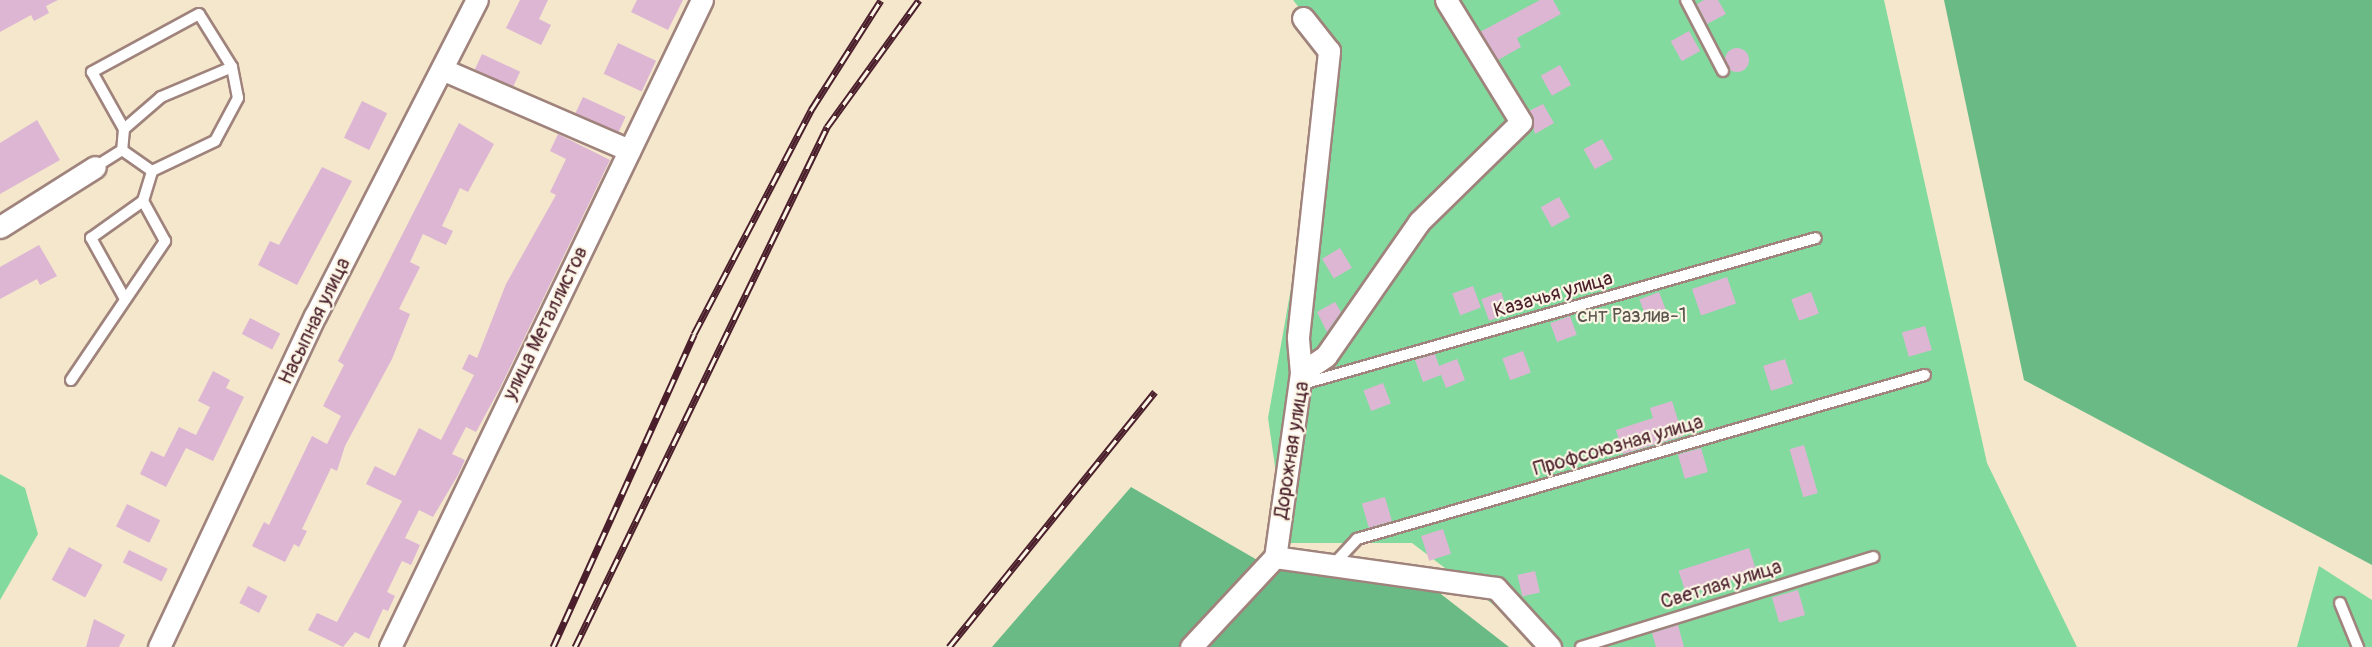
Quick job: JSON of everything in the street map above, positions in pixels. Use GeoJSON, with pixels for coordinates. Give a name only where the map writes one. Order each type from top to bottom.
{"type":"FeatureCollection","features":[{"type":"Feature","properties":{"kind":"street","name":"Насыпная улица"},"geometry":{"type":"LineString","coordinates":[[159,647],[315,316],[444,70],[477,0]]}},
{"type":"Feature","properties":{"kind":"street","name":"улица Металлистов"},"geometry":{"type":"LineString","coordinates":[[390,647],[702,0]]}},
{"type":"Feature","properties":{"kind":"street","name":"Дорожная улица"},"geometry":{"type":"LineString","coordinates":[[1275,557],[1300,379],[1326,356],[1419,222],[1521,122],[1446,0]]}},
{"type":"Feature","properties":{"kind":"street"},"geometry":{"type":"LineString","coordinates":[[1300,379],[1298,337],[1329,51],[1304,18]]}},
{"type":"Feature","properties":{"kind":"street"},"geometry":{"type":"LineString","coordinates":[[444,70],[629,150]]}},
{"type":"Feature","properties":{"kind":"street"},"geometry":{"type":"LineString","coordinates":[[0,227],[95,167]]}},
{"type":"Feature","properties":{"kind":"street"},"geometry":{"type":"LineString","coordinates":[[1191,647],[1275,557],[1332,567],[1496,588],[1550,647]]}},
{"type":"Feature","properties":{"kind":"lane"},"geometry":{"type":"LineString","coordinates":[[1686,0],[1723,70]]}},
{"type":"Feature","properties":{"kind":"lane"},"geometry":{"type":"LineString","coordinates":[[122,150],[124,129],[92,72],[144,39],[199,14],[232,67],[238,98],[215,141],[152,171],[143,201],[91,238],[125,299]]}},
{"type":"Feature","properties":{"kind":"lane"},"geometry":{"type":"LineString","coordinates":[[124,129],[161,98],[232,67]]}},
{"type":"Feature","properties":{"kind":"lane"},"geometry":{"type":"LineString","coordinates":[[122,150],[152,171]]}},
{"type":"Feature","properties":{"kind":"lane"},"geometry":{"type":"LineString","coordinates":[[95,167],[122,150]]}},
{"type":"Feature","properties":{"kind":"lane"},"geometry":{"type":"LineString","coordinates":[[70,380],[165,241],[143,201]]}},
{"type":"Feature","properties":{"kind":"lane","name":"Казачья улица"},"geometry":{"type":"LineString","coordinates":[[1300,379],[1815,238]]}},
{"type":"Feature","properties":{"kind":"lane","name":"Профсоюзная улица"},"geometry":{"type":"LineString","coordinates":[[1332,567],[1357,539],[1925,375]]}},
{"type":"Feature","properties":{"kind":"lane","name":"Светлая улица"},"geometry":{"type":"LineString","coordinates":[[1581,647],[1873,557]]}},
{"type":"Feature","properties":{"kind":"lane"},"geometry":{"type":"LineString","coordinates":[[2340,603],[2358,647]]}},
{"type":"Feature","properties":{"kind":"green space","name":"снт Разлив-1"},"geometry":{"type":"Polygon","coordinates":[[[1293,0],[1884,0],[1987,463],[2077,647],[1549,647],[1412,543],[1286,543],[1268,418],[1333,51],[1293,0]]]}},
{"type":"Feature","properties":{"kind":"green space"},"geometry":{"type":"Polygon","coordinates":[[[1944,0],[2372,0],[2372,565],[2024,380],[1944,0]]]}},
{"type":"Feature","properties":{"kind":"green space"},"geometry":{"type":"Polygon","coordinates":[[[0,474],[25,488],[38,534],[0,600],[0,474]]]}},
{"type":"Feature","properties":{"kind":"green space"},"geometry":{"type":"Polygon","coordinates":[[[1131,487],[1259,561],[1437,591],[1509,647],[992,647],[1131,487]]]}},
{"type":"Feature","properties":{"kind":"green space"},"geometry":{"type":"Polygon","coordinates":[[[2319,566],[2372,600],[2372,647],[2297,647],[2319,566]]]}},
{"type":"Feature","properties":{"kind":"building"},"geometry":{"type":"Polygon","coordinates":[[[0,0],[58,0],[46,6],[49,13],[34,21],[31,15],[0,32],[0,0]]]}},
{"type":"Feature","properties":{"kind":"building"},"geometry":{"type":"Polygon","coordinates":[[[520,0],[548,0],[539,19],[551,25],[541,45],[506,28],[520,0]]]}},
{"type":"Feature","properties":{"kind":"building"},"geometry":{"type":"Polygon","coordinates":[[[637,0],[683,0],[668,30],[631,12],[637,0]]]}},
{"type":"Feature","properties":{"kind":"building"},"geometry":{"type":"Polygon","coordinates":[[[1540,0],[1553,0],[1561,14],[1517,38],[1521,47],[1498,60],[1480,32],[1540,0]]]}},
{"type":"Feature","properties":{"kind":"building"},"geometry":{"type":"Polygon","coordinates":[[[1704,0],[1718,0],[1726,14],[1707,24],[1697,4],[1704,0]]]}},
{"type":"Feature","properties":{"kind":"building"},"geometry":{"type":"Polygon","coordinates":[[[1689,31],[1700,51],[1682,61],[1671,41],[1689,31]]]}},
{"type":"Feature","properties":{"kind":"building"},"geometry":{"type":"Polygon","coordinates":[[[618,43],[656,61],[642,92],[604,74],[618,43]]]}},
{"type":"Feature","properties":{"kind":"building"},"geometry":{"type":"Polygon","coordinates":[[[1737,48],[1746,51],[1749,60],[1746,69],[1737,72],[1728,69],[1725,60],[1728,51],[1737,48]]]}},
{"type":"Feature","properties":{"kind":"building"},"geometry":{"type":"Polygon","coordinates":[[[482,54],[520,72],[513,87],[475,69],[482,54]]]}},
{"type":"Feature","properties":{"kind":"building"},"geometry":{"type":"Polygon","coordinates":[[[1560,65],[1571,85],[1552,96],[1541,76],[1560,65]]]}},
{"type":"Feature","properties":{"kind":"building"},"geometry":{"type":"Polygon","coordinates":[[[583,97],[626,117],[618,133],[575,113],[583,97]]]}},
{"type":"Feature","properties":{"kind":"building"},"geometry":{"type":"Polygon","coordinates":[[[362,101],[387,113],[369,150],[344,138],[362,101]]]}},
{"type":"Feature","properties":{"kind":"building"},"geometry":{"type":"Polygon","coordinates":[[[1543,104],[1554,123],[1535,134],[1529,111],[1543,104]]]}},
{"type":"Feature","properties":{"kind":"building"},"geometry":{"type":"Polygon","coordinates":[[[37,120],[60,160],[0,194],[0,143],[37,120]]]}},
{"type":"Feature","properties":{"kind":"building"},"geometry":{"type":"Polygon","coordinates":[[[459,123],[494,144],[468,192],[460,188],[442,226],[453,231],[446,245],[423,234],[410,262],[420,267],[399,309],[410,314],[392,359],[345,446],[337,471],[331,468],[302,529],[307,531],[299,547],[294,544],[285,562],[252,546],[264,522],[269,525],[312,436],[327,444],[341,416],[323,406],[344,365],[338,361],[459,123]]]}},
{"type":"Feature","properties":{"kind":"building"},"geometry":{"type":"Polygon","coordinates":[[[558,134],[610,160],[500,388],[476,432],[466,427],[452,454],[465,460],[458,475],[433,517],[419,510],[405,538],[420,545],[411,565],[402,561],[387,592],[395,596],[388,611],[383,609],[369,639],[355,632],[343,647],[308,630],[317,613],[337,622],[402,501],[366,484],[375,466],[395,476],[419,428],[441,440],[474,375],[462,369],[469,354],[477,358],[506,284],[556,195],[550,192],[566,159],[550,151],[558,134]]]}},
{"type":"Feature","properties":{"kind":"building"},"geometry":{"type":"Polygon","coordinates":[[[1602,139],[1613,159],[1595,169],[1584,149],[1602,139]]]}},
{"type":"Feature","properties":{"kind":"building"},"geometry":{"type":"Polygon","coordinates":[[[322,167],[352,181],[297,285],[258,265],[270,241],[279,245],[322,167]]]}},
{"type":"Feature","properties":{"kind":"building"},"geometry":{"type":"Polygon","coordinates":[[[1559,197],[1570,217],[1552,227],[1541,207],[1559,197]]]}},
{"type":"Feature","properties":{"kind":"building"},"geometry":{"type":"Polygon","coordinates":[[[39,245],[57,276],[40,285],[37,279],[0,299],[0,267],[39,245]]]}},
{"type":"Feature","properties":{"kind":"building"},"geometry":{"type":"Polygon","coordinates":[[[1340,248],[1352,268],[1334,279],[1322,259],[1340,248]]]}},
{"type":"Feature","properties":{"kind":"building"},"geometry":{"type":"Polygon","coordinates":[[[1727,277],[1736,303],[1701,316],[1692,289],[1727,277]]]}},
{"type":"Feature","properties":{"kind":"building"},"geometry":{"type":"Polygon","coordinates":[[[1473,286],[1481,308],[1460,315],[1452,294],[1473,286]]]}},
{"type":"Feature","properties":{"kind":"building"},"geometry":{"type":"Polygon","coordinates":[[[1501,292],[1509,314],[1489,321],[1481,299],[1501,292]]]}},
{"type":"Feature","properties":{"kind":"building"},"geometry":{"type":"Polygon","coordinates":[[[1659,292],[1667,313],[1647,320],[1639,300],[1659,292]]]}},
{"type":"Feature","properties":{"kind":"building"},"geometry":{"type":"Polygon","coordinates":[[[1811,292],[1819,314],[1799,321],[1791,299],[1811,292]]]}},
{"type":"Feature","properties":{"kind":"building"},"geometry":{"type":"Polygon","coordinates":[[[1335,302],[1341,312],[1327,332],[1317,312],[1335,302]]]}},
{"type":"Feature","properties":{"kind":"building"},"geometry":{"type":"Polygon","coordinates":[[[1570,316],[1577,335],[1557,342],[1550,323],[1570,316]]]}},
{"type":"Feature","properties":{"kind":"building"},"geometry":{"type":"Polygon","coordinates":[[[250,318],[280,333],[272,349],[242,334],[250,318]]]}},
{"type":"Feature","properties":{"kind":"building"},"geometry":{"type":"Polygon","coordinates":[[[1925,326],[1932,350],[1909,357],[1902,333],[1925,326]]]}},
{"type":"Feature","properties":{"kind":"building"},"geometry":{"type":"Polygon","coordinates":[[[1523,351],[1531,373],[1510,380],[1502,359],[1523,351]]]}},
{"type":"Feature","properties":{"kind":"building"},"geometry":{"type":"Polygon","coordinates":[[[1435,354],[1439,366],[1457,359],[1465,380],[1446,388],[1441,375],[1423,382],[1415,360],[1435,354]]]}},
{"type":"Feature","properties":{"kind":"building"},"geometry":{"type":"Polygon","coordinates":[[[1785,359],[1793,384],[1771,391],[1763,366],[1785,359]]]}},
{"type":"Feature","properties":{"kind":"building"},"geometry":{"type":"Polygon","coordinates":[[[213,371],[230,380],[226,388],[244,397],[213,461],[186,448],[166,487],[140,474],[151,451],[164,457],[179,427],[196,435],[210,407],[198,401],[213,371]]]}},
{"type":"Feature","properties":{"kind":"building"},"geometry":{"type":"Polygon","coordinates":[[[1383,383],[1391,404],[1371,411],[1363,391],[1383,383]]]}},
{"type":"Feature","properties":{"kind":"building"},"geometry":{"type":"Polygon","coordinates":[[[1672,401],[1683,436],[1623,454],[1616,430],[1653,418],[1650,408],[1672,401]]]}},
{"type":"Feature","properties":{"kind":"building"},"geometry":{"type":"Polygon","coordinates":[[[1804,445],[1818,493],[1803,497],[1790,449],[1804,445]]]}},
{"type":"Feature","properties":{"kind":"building"},"geometry":{"type":"Polygon","coordinates":[[[1701,448],[1708,472],[1685,479],[1678,455],[1701,448]]]}},
{"type":"Feature","properties":{"kind":"building"},"geometry":{"type":"Polygon","coordinates":[[[1385,497],[1392,521],[1369,528],[1362,504],[1385,497]]]}},
{"type":"Feature","properties":{"kind":"building"},"geometry":{"type":"Polygon","coordinates":[[[127,504],[160,520],[149,543],[116,526],[127,504]]]}},
{"type":"Feature","properties":{"kind":"building"},"geometry":{"type":"Polygon","coordinates":[[[1443,529],[1451,554],[1429,561],[1421,536],[1443,529]]]}},
{"type":"Feature","properties":{"kind":"building"},"geometry":{"type":"Polygon","coordinates":[[[69,547],[103,565],[85,598],[52,580],[69,547]]]}},
{"type":"Feature","properties":{"kind":"building"},"geometry":{"type":"Polygon","coordinates":[[[1749,548],[1757,572],[1686,595],[1679,571],[1749,548]]]}},
{"type":"Feature","properties":{"kind":"building"},"geometry":{"type":"Polygon","coordinates":[[[129,550],[168,569],[162,581],[123,563],[129,550]]]}},
{"type":"Feature","properties":{"kind":"building"},"geometry":{"type":"Polygon","coordinates":[[[1535,571],[1540,592],[1522,596],[1517,575],[1535,571]]]}},
{"type":"Feature","properties":{"kind":"building"},"geometry":{"type":"Polygon","coordinates":[[[248,586],[268,596],[259,613],[239,603],[248,586]]]}},
{"type":"Feature","properties":{"kind":"building"},"geometry":{"type":"Polygon","coordinates":[[[1798,590],[1805,615],[1779,622],[1772,597],[1798,590]]]}},
{"type":"Feature","properties":{"kind":"building"},"geometry":{"type":"Polygon","coordinates":[[[94,619],[125,635],[119,647],[86,647],[94,619]]]}},
{"type":"Feature","properties":{"kind":"building"},"geometry":{"type":"Polygon","coordinates":[[[1678,625],[1684,647],[1656,647],[1652,633],[1678,625]]]}},
{"type":"Feature","properties":{"kind":"railway"},"geometry":{"type":"LineString","coordinates":[[553,647],[694,334],[811,110],[881,0]]}},
{"type":"Feature","properties":{"kind":"railway"},"geometry":{"type":"LineString","coordinates":[[575,647],[827,127],[919,0]]}},
{"type":"Feature","properties":{"kind":"railway"},"geometry":{"type":"LineString","coordinates":[[949,647],[1155,392]]}}]}
